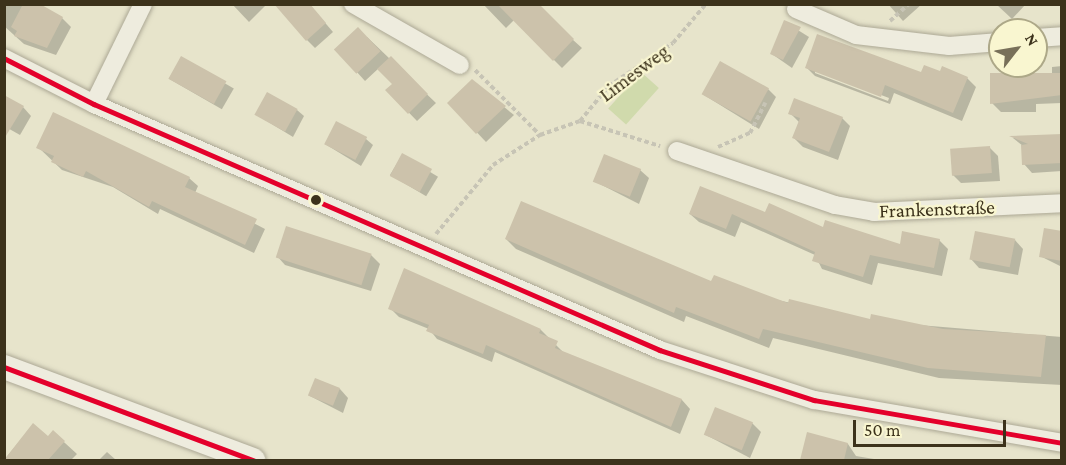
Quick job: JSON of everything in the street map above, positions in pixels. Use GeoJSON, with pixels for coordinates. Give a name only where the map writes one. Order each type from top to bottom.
{"type":"FeatureCollection","features":[{"type":"Feature","properties":{"kind":"main road"},"geometry":{"type":"LineString","coordinates":[[4,367],[253,460]]}},
{"type":"Feature","properties":{"kind":"street"},"geometry":{"type":"LineString","coordinates":[[94,104],[143,4]]}},
{"type":"Feature","properties":{"kind":"street"},"geometry":{"type":"LineString","coordinates":[[353,4],[460,65]]}},
{"type":"Feature","properties":{"kind":"street"},"geometry":{"type":"LineString","coordinates":[[795,9],[856,35],[949,46],[988,43]]}},
{"type":"Feature","properties":{"kind":"street"},"geometry":{"type":"LineString","coordinates":[[4,58],[94,104],[660,350],[814,400],[1062,443]]}},
{"type":"Feature","properties":{"kind":"street","name":"Frankenstraße"},"geometry":{"type":"LineString","coordinates":[[677,151],[706,162],[874,212],[1062,203]]}},
{"type":"Feature","properties":{"kind":"path","name":"Limesweg"},"geometry":{"type":"LineString","coordinates":[[580,121],[609,86],[674,43],[706,4]]}},
{"type":"Feature","properties":{"kind":"path"},"geometry":{"type":"LineString","coordinates":[[460,65],[482,73],[540,135]]}},
{"type":"Feature","properties":{"kind":"path"},"geometry":{"type":"LineString","coordinates":[[706,162],[724,140],[750,133],[765,104]]}},
{"type":"Feature","properties":{"kind":"path"},"geometry":{"type":"LineString","coordinates":[[424,248],[493,165],[540,135],[580,121],[677,151]]}},
{"type":"Feature","properties":{"kind":"green space"},"geometry":{"type":"Polygon","coordinates":[[[641,72],[659,88],[626,124],[608,108],[641,72]]]}},
{"type":"Feature","properties":{"kind":"building"},"geometry":{"type":"Polygon","coordinates":[[[23,4],[40,4],[63,17],[47,48],[14,36],[17,31],[11,27],[23,4]]]}},
{"type":"Feature","properties":{"kind":"building"},"geometry":{"type":"Polygon","coordinates":[[[274,4],[310,4],[326,23],[306,41],[274,4]]]}},
{"type":"Feature","properties":{"kind":"building"},"geometry":{"type":"Polygon","coordinates":[[[497,4],[539,4],[574,39],[553,61],[497,4]]]}},
{"type":"Feature","properties":{"kind":"building"},"geometry":{"type":"Polygon","coordinates":[[[784,20],[801,27],[783,60],[770,54],[784,20]]]}},
{"type":"Feature","properties":{"kind":"building"},"geometry":{"type":"Polygon","coordinates":[[[358,27],[381,51],[356,74],[334,50],[358,27]]]}},
{"type":"Feature","properties":{"kind":"building"},"geometry":{"type":"Polygon","coordinates":[[[817,34],[921,72],[924,65],[940,71],[942,66],[968,77],[953,113],[885,85],[881,97],[805,68],[817,34]]]}},
{"type":"Feature","properties":{"kind":"building"},"geometry":{"type":"Polygon","coordinates":[[[181,56],[226,81],[214,104],[168,79],[181,56]]]}},
{"type":"Feature","properties":{"kind":"building"},"geometry":{"type":"Polygon","coordinates":[[[391,56],[428,94],[408,114],[385,90],[392,84],[377,69],[391,56]]]}},
{"type":"Feature","properties":{"kind":"building"},"geometry":{"type":"Polygon","coordinates":[[[720,61],[769,88],[751,121],[702,94],[720,61]]]}},
{"type":"Feature","properties":{"kind":"building"},"geometry":{"type":"Polygon","coordinates":[[[1048,73],[1062,73],[1062,95],[990,104],[990,78],[1048,78],[1048,73]]]}},
{"type":"Feature","properties":{"kind":"building"},"geometry":{"type":"Polygon","coordinates":[[[472,79],[506,106],[476,134],[447,103],[472,79]]]}},
{"type":"Feature","properties":{"kind":"building"},"geometry":{"type":"Polygon","coordinates":[[[267,92],[298,109],[285,132],[254,115],[267,92]]]}},
{"type":"Feature","properties":{"kind":"building"},"geometry":{"type":"Polygon","coordinates":[[[4,95],[24,106],[4,139],[4,95]]]}},
{"type":"Feature","properties":{"kind":"building"},"geometry":{"type":"Polygon","coordinates":[[[794,98],[843,117],[829,152],[792,138],[800,118],[788,114],[794,98]]]}},
{"type":"Feature","properties":{"kind":"building"},"geometry":{"type":"Polygon","coordinates":[[[53,112],[190,177],[185,187],[257,219],[245,245],[152,201],[149,207],[86,171],[83,177],[51,162],[54,156],[36,148],[53,112]]]}},
{"type":"Feature","properties":{"kind":"building"},"geometry":{"type":"Polygon","coordinates":[[[336,121],[367,137],[355,160],[324,144],[336,121]]]}},
{"type":"Feature","properties":{"kind":"building"},"geometry":{"type":"Polygon","coordinates":[[[1062,134],[1062,163],[1022,165],[1021,145],[1028,144],[1009,136],[1062,134]]]}},
{"type":"Feature","properties":{"kind":"building"},"geometry":{"type":"Polygon","coordinates":[[[990,146],[992,173],[952,176],[950,149],[990,146]]]}},
{"type":"Feature","properties":{"kind":"building"},"geometry":{"type":"Polygon","coordinates":[[[402,153],[432,169],[420,192],[390,176],[402,153]]]}},
{"type":"Feature","properties":{"kind":"building"},"geometry":{"type":"Polygon","coordinates":[[[604,154],[641,169],[630,197],[593,182],[604,154]]]}},
{"type":"Feature","properties":{"kind":"building"},"geometry":{"type":"Polygon","coordinates":[[[700,186],[765,212],[769,203],[823,227],[825,220],[900,244],[902,231],[940,239],[934,268],[870,255],[863,277],[812,261],[815,252],[732,214],[726,229],[689,214],[700,186]]]}},
{"type":"Feature","properties":{"kind":"building"},"geometry":{"type":"Polygon","coordinates":[[[521,201],[711,281],[714,275],[788,303],[789,299],[870,319],[871,314],[943,329],[1046,335],[1041,377],[928,368],[763,329],[759,339],[676,307],[674,313],[505,239],[521,201]]]}},
{"type":"Feature","properties":{"kind":"building"},"geometry":{"type":"Polygon","coordinates":[[[286,226],[372,254],[361,285],[276,257],[286,226]]]}},
{"type":"Feature","properties":{"kind":"building"},"geometry":{"type":"Polygon","coordinates":[[[1044,228],[1062,231],[1062,261],[1039,257],[1044,228]]]}},
{"type":"Feature","properties":{"kind":"building"},"geometry":{"type":"Polygon","coordinates":[[[975,231],[1015,239],[1010,267],[969,259],[975,231]]]}},
{"type":"Feature","properties":{"kind":"building"},"geometry":{"type":"Polygon","coordinates":[[[404,268],[541,329],[539,333],[558,341],[555,348],[682,399],[671,427],[486,345],[483,354],[426,331],[429,325],[388,309],[404,268]]]}},
{"type":"Feature","properties":{"kind":"building"},"geometry":{"type":"Polygon","coordinates":[[[315,378],[340,388],[333,406],[308,396],[315,378]]]}},
{"type":"Feature","properties":{"kind":"building"},"geometry":{"type":"Polygon","coordinates":[[[715,407],[753,422],[742,450],[704,435],[715,407]]]}},
{"type":"Feature","properties":{"kind":"building"},"geometry":{"type":"Polygon","coordinates":[[[33,423],[48,436],[53,430],[65,441],[48,460],[4,460],[33,423]]]}},
{"type":"Feature","properties":{"kind":"building"},"geometry":{"type":"Polygon","coordinates":[[[807,432],[848,443],[844,460],[800,460],[807,432]]]}},
{"type":"Feature","properties":{"kind":"transit line"},"geometry":{"type":"LineString","coordinates":[[4,58],[94,104],[660,350],[814,400],[1062,443]]}},
{"type":"Feature","properties":{"kind":"transit line"},"geometry":{"type":"LineString","coordinates":[[4,367],[253,460]]}}]}
